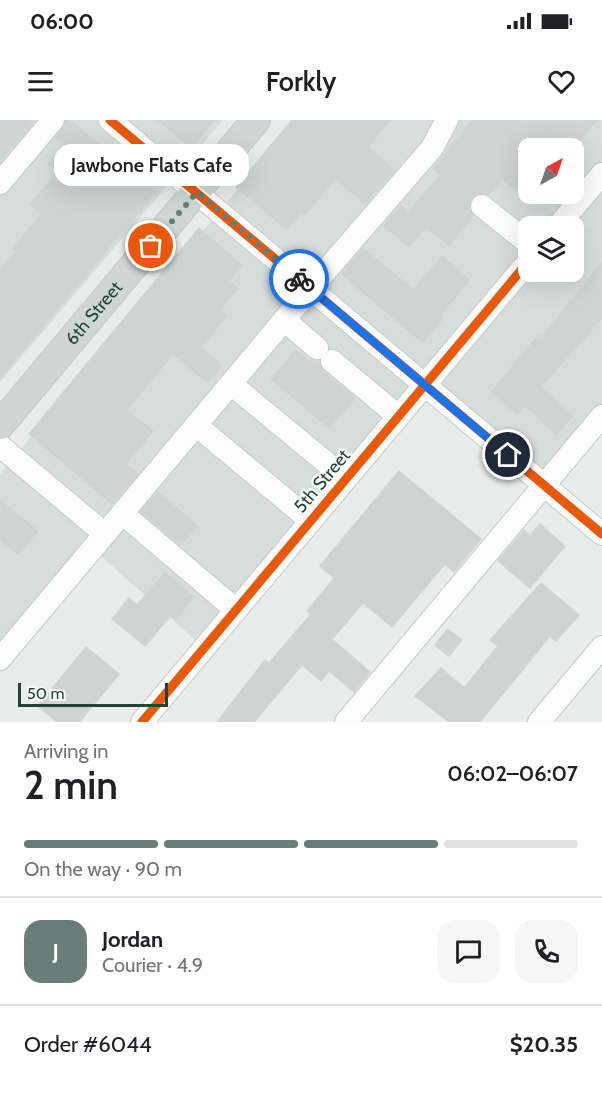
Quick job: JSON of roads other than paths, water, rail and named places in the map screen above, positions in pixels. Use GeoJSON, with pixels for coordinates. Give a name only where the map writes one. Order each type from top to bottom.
{"type":"FeatureCollection","features":[{"type":"Feature","properties":{"kind":"main road","name":"6th Street"},"geometry":{"type":"LineString","coordinates":[[0,425],[256,120]]}},
{"type":"Feature","properties":{"kind":"street"},"geometry":{"type":"LineString","coordinates":[[0,183],[53,120]]}},
{"type":"Feature","properties":{"kind":"street"},"geometry":{"type":"LineString","coordinates":[[110,120],[602,534]]}},
{"type":"Feature","properties":{"kind":"street"},"geometry":{"type":"LineString","coordinates":[[2,651],[105,534],[311,288],[432,148],[447,120]]}},
{"type":"Feature","properties":{"kind":"street"},"geometry":{"type":"LineString","coordinates":[[566,216],[602,174]]}},
{"type":"Feature","properties":{"kind":"street"},"geometry":{"type":"LineString","coordinates":[[482,206],[518,235]]}},
{"type":"Feature","properties":{"kind":"street","name":"5th Street"},"geometry":{"type":"LineString","coordinates":[[142,722],[518,274]]}},
{"type":"Feature","properties":{"kind":"street"},"geometry":{"type":"LineString","coordinates":[[284,320],[399,416]]}},
{"type":"Feature","properties":{"kind":"street"},"geometry":{"type":"LineString","coordinates":[[231,384],[346,479]]}},
{"type":"Feature","properties":{"kind":"street"},"geometry":{"type":"LineString","coordinates":[[346,722],[602,416]]}},
{"type":"Feature","properties":{"kind":"street"},"geometry":{"type":"LineString","coordinates":[[196,425],[311,521]]}},
{"type":"Feature","properties":{"kind":"street"},"geometry":{"type":"LineString","coordinates":[[0,446],[105,534]]}},
{"type":"Feature","properties":{"kind":"street"},"geometry":{"type":"LineString","coordinates":[[122,513],[236,610]]}},
{"type":"Feature","properties":{"kind":"street"},"geometry":{"type":"LineString","coordinates":[[539,722],[602,647]]}},
{"type":"Feature","properties":{"kind":"place","name":"Jawbone Flats Cafe"},"geometry":{"type":"Point","coordinates":[151,246]}}]}
